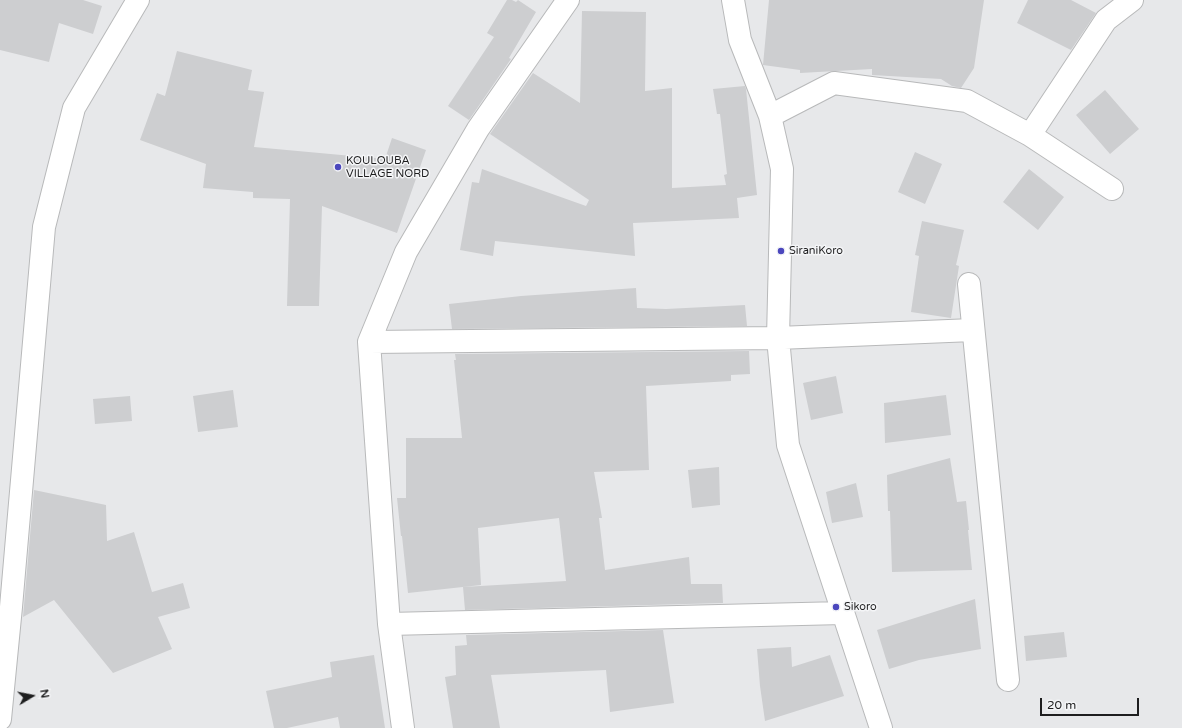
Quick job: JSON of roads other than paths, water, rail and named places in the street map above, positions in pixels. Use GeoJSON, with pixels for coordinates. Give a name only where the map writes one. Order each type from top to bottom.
{"type":"FeatureCollection","features":[{"type":"Feature","properties":{"kind":"street"},"geometry":{"type":"LineString","coordinates":[[0,719],[44,226],[74,108],[138,0]]}},
{"type":"Feature","properties":{"kind":"street"},"geometry":{"type":"LineString","coordinates":[[403,728],[389,624],[369,342],[406,252],[478,129],[568,0]]}},
{"type":"Feature","properties":{"kind":"street"},"geometry":{"type":"LineString","coordinates":[[733,0],[740,40],[770,116],[782,169],[778,338],[788,445],[881,728]]}},
{"type":"Feature","properties":{"kind":"street"},"geometry":{"type":"LineString","coordinates":[[1030,135],[1106,20],[1132,0]]}},
{"type":"Feature","properties":{"kind":"street"},"geometry":{"type":"LineString","coordinates":[[770,116],[834,83],[967,101],[1030,135],[1112,189]]}},
{"type":"Feature","properties":{"kind":"street"},"geometry":{"type":"LineString","coordinates":[[969,284],[1008,680]]}},
{"type":"Feature","properties":{"kind":"street"},"geometry":{"type":"LineString","coordinates":[[369,342],[778,338],[973,330]]}},
{"type":"Feature","properties":{"kind":"street"},"geometry":{"type":"LineString","coordinates":[[389,624],[842,613]]}},
{"type":"Feature","properties":{"kind":"place","name":"KOULOUBA VILLAGE NORD"},"geometry":{"type":"Point","coordinates":[338,167]}},
{"type":"Feature","properties":{"kind":"place","name":"SiraniKoro"},"geometry":{"type":"Point","coordinates":[781,251]}},
{"type":"Feature","properties":{"kind":"place","name":"Sikoro"},"geometry":{"type":"Point","coordinates":[836,607]}}]}
